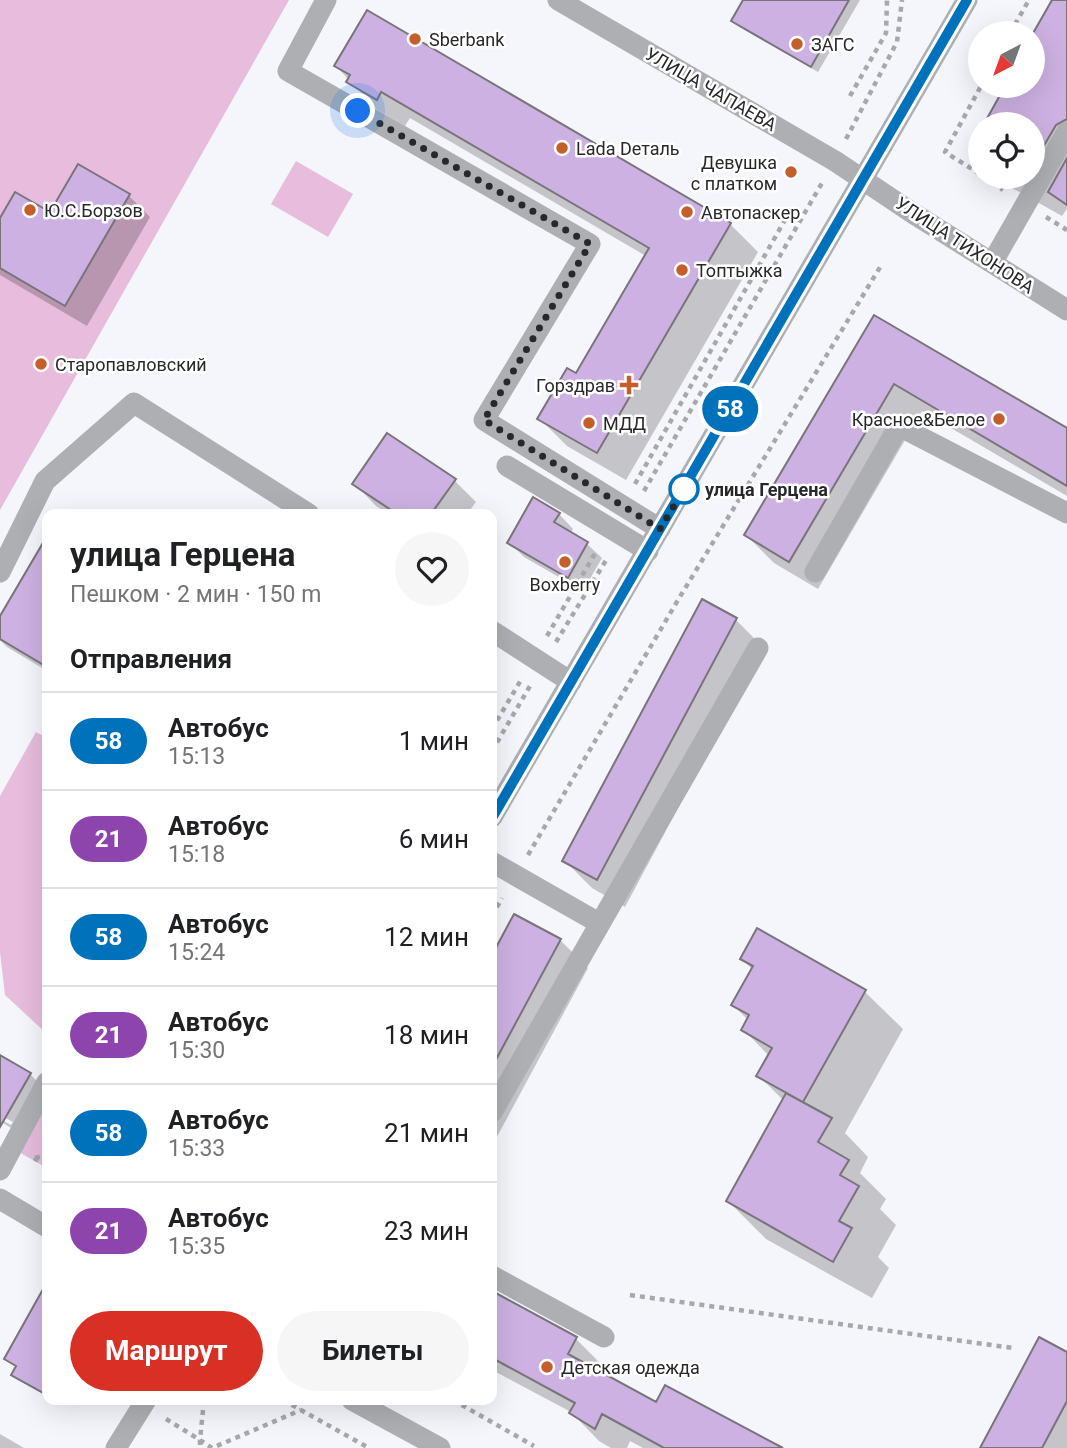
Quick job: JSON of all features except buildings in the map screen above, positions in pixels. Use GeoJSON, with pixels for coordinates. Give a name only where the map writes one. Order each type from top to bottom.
{"type":"FeatureCollection","features":[{"type":"Feature","properties":{"kind":"street"},"geometry":{"type":"LineString","coordinates":[[327,0],[288,71],[590,244],[484,420],[660,529]]}},
{"type":"Feature","properties":{"kind":"street","name":"УЛИЦА ЧАПАЕВА"},"geometry":{"type":"LineString","coordinates":[[558,0],[864,179]]}},
{"type":"Feature","properties":{"kind":"street"},"geometry":{"type":"LineString","coordinates":[[497,808],[967,0]]}},
{"type":"Feature","properties":{"kind":"street"},"geometry":{"type":"LineString","coordinates":[[992,263],[1067,132]]}},
{"type":"Feature","properties":{"kind":"street","name":"УЛИЦА ТИХОНОВА"},"geometry":{"type":"LineString","coordinates":[[864,179],[1067,310]]}},
{"type":"Feature","properties":{"kind":"street"},"geometry":{"type":"LineString","coordinates":[[0,572],[45,481],[134,402],[301,509]]}},
{"type":"Feature","properties":{"kind":"street"},"geometry":{"type":"LineString","coordinates":[[815,572],[899,426],[1067,513]]}},
{"type":"Feature","properties":{"kind":"street"},"geometry":{"type":"LineString","coordinates":[[507,466],[648,551]]}},
{"type":"Feature","properties":{"kind":"street"},"geometry":{"type":"LineString","coordinates":[[497,634],[571,682]]}},
{"type":"Feature","properties":{"kind":"street"},"geometry":{"type":"LineString","coordinates":[[497,1103],[758,648]]}},
{"type":"Feature","properties":{"kind":"street"},"geometry":{"type":"LineString","coordinates":[[497,865],[599,923]]}},
{"type":"Feature","properties":{"kind":"street"},"geometry":{"type":"LineString","coordinates":[[0,1170],[42,1091]]}},
{"type":"Feature","properties":{"kind":"street"},"geometry":{"type":"LineString","coordinates":[[0,1199],[42,1224]]}},
{"type":"Feature","properties":{"kind":"street"},"geometry":{"type":"LineString","coordinates":[[497,1279],[604,1337]]}},
{"type":"Feature","properties":{"kind":"street"},"geometry":{"type":"LineString","coordinates":[[361,1405],[440,1448]]}},
{"type":"Feature","properties":{"kind":"street"},"geometry":{"type":"LineString","coordinates":[[116,1448],[152,1407]]}},
{"type":"Feature","properties":{"kind":"path"},"geometry":{"type":"LineString","coordinates":[[850,96],[886,33],[887,0]]}},
{"type":"Feature","properties":{"kind":"path"},"geometry":{"type":"LineString","coordinates":[[628,508],[835,161],[897,42],[902,0]]}},
{"type":"Feature","properties":{"kind":"path"},"geometry":{"type":"LineString","coordinates":[[1017,21],[1028,0]]}},
{"type":"Feature","properties":{"kind":"path"},"geometry":{"type":"LineString","coordinates":[[968,166],[945,152],[974,98]]}},
{"type":"Feature","properties":{"kind":"path"},"geometry":{"type":"LineString","coordinates":[[628,508],[789,211]]}},
{"type":"Feature","properties":{"kind":"path"},"geometry":{"type":"LineString","coordinates":[[497,907],[671,612],[882,264]]}},
{"type":"Feature","properties":{"kind":"path"},"geometry":{"type":"LineString","coordinates":[[597,551],[615,531]]}},
{"type":"Feature","properties":{"kind":"path"},"geometry":{"type":"LineString","coordinates":[[497,742],[615,531]]}},
{"type":"Feature","properties":{"kind":"path"},"geometry":{"type":"LineString","coordinates":[[42,1156],[34,1158],[42,1163]]}},
{"type":"Feature","properties":{"kind":"path"},"geometry":{"type":"LineString","coordinates":[[631,1295],[1013,1348]]}},
{"type":"Feature","properties":{"kind":"path"},"geometry":{"type":"LineString","coordinates":[[200,1448],[204,1405]]}},
{"type":"Feature","properties":{"kind":"path"},"geometry":{"type":"LineString","coordinates":[[292,1405],[369,1448]]}},
{"type":"Feature","properties":{"kind":"path"},"geometry":{"type":"LineString","coordinates":[[462,1405],[534,1446]]}},
{"type":"Feature","properties":{"kind":"path"},"geometry":{"type":"LineString","coordinates":[[152,1407],[212,1448],[300,1410]]}},
{"type":"Feature","properties":{"kind":"shaded area","name":"Старопавловский"},"geometry":{"type":"Polygon","coordinates":[[[0,0],[289,0],[0,510],[0,0]]]}},
{"type":"Feature","properties":{"kind":"shaded area"},"geometry":{"type":"Polygon","coordinates":[[[296,161],[353,194],[328,237],[271,204],[296,161]]]}},
{"type":"Feature","properties":{"kind":"shaded area"},"geometry":{"type":"Polygon","coordinates":[[[36,732],[42,735],[42,1029],[5,995],[0,952],[0,796],[36,732]]]}},
{"type":"Feature","properties":{"kind":"shaded area"},"geometry":{"type":"Polygon","coordinates":[[[42,1109],[42,1165],[17,1151],[42,1109]]]}},
{"type":"Feature","properties":{"kind":"bus line","name":"58"},"geometry":{"type":"LineString","coordinates":[[497,809],[967,0]]}},
{"type":"Feature","properties":{"kind":"place","name":"Sberbank"},"geometry":{"type":"Point","coordinates":[415,39]}},
{"type":"Feature","properties":{"kind":"place","name":"ЗАГС"},"geometry":{"type":"Point","coordinates":[797,44]}},
{"type":"Feature","properties":{"kind":"place","name":"Lada Dеталь"},"geometry":{"type":"Point","coordinates":[562,148]}},
{"type":"Feature","properties":{"kind":"place","name":"Девушка с платком"},"geometry":{"type":"Point","coordinates":[791,172]}},
{"type":"Feature","properties":{"kind":"place","name":"Ю.С.Борзов"},"geometry":{"type":"Point","coordinates":[30,210]}},
{"type":"Feature","properties":{"kind":"place","name":"Автопаскер"},"geometry":{"type":"Point","coordinates":[687,212]}},
{"type":"Feature","properties":{"kind":"place","name":"Топтыжка"},"geometry":{"type":"Point","coordinates":[682,270]}},
{"type":"Feature","properties":{"kind":"place","name":"Старопавловский"},"geometry":{"type":"Point","coordinates":[41,364]}},
{"type":"Feature","properties":{"kind":"place","name":"Горздрав"},"geometry":{"type":"Point","coordinates":[629,385]}},
{"type":"Feature","properties":{"kind":"place","name":"Красное&Белое"},"geometry":{"type":"Point","coordinates":[999,419]}},
{"type":"Feature","properties":{"kind":"place","name":"МДД"},"geometry":{"type":"Point","coordinates":[589,423]}},
{"type":"Feature","properties":{"kind":"place","name":"улица Герцена"},"geometry":{"type":"Point","coordinates":[684,489]}},
{"type":"Feature","properties":{"kind":"place","name":"Boxberry"},"geometry":{"type":"Point","coordinates":[565,562]}},
{"type":"Feature","properties":{"kind":"place","name":"Детская одежда"},"geometry":{"type":"Point","coordinates":[547,1367]}},
{"type":"Feature","properties":{"kind":"route"},"geometry":{"type":"LineString","coordinates":[[358,111],[590,244],[484,420],[660,529],[687,484],[684,489]]}}]}
